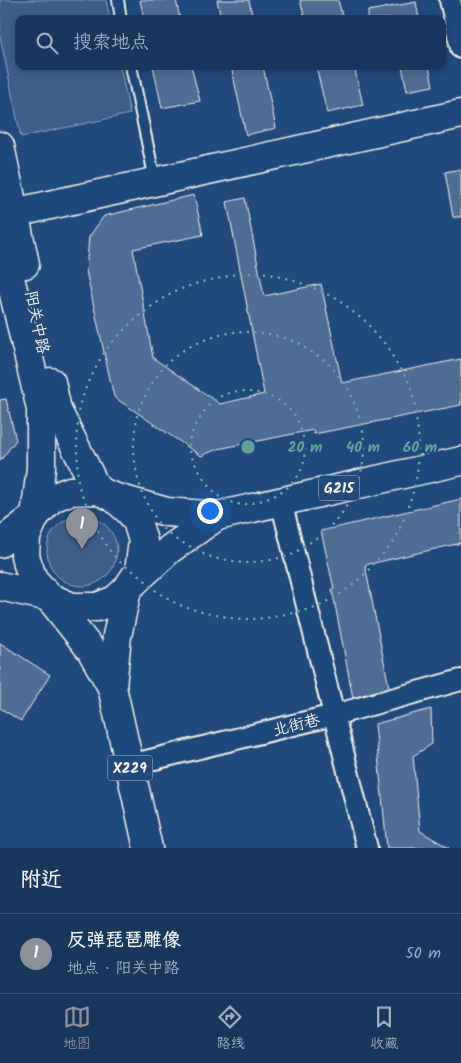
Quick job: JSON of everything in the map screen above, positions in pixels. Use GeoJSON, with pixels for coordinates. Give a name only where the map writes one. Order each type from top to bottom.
{"type":"FeatureCollection","features":[{"type":"Feature","properties":{"kind":"main road"},"geometry":{"type":"LineString","coordinates":[[7,214],[461,114]]}},
{"type":"Feature","properties":{"kind":"main road","name":"阳关中路"},"geometry":{"type":"LineString","coordinates":[[0,146],[7,214],[57,410],[105,494]]}},
{"type":"Feature","properties":{"kind":"main road","name":"阳关中路"},"geometry":{"type":"LineString","coordinates":[[0,235],[41,409],[42,468],[35,516]]}},
{"type":"Feature","properties":{"kind":"main road","name":"G215"},"geometry":{"type":"LineString","coordinates":[[35,516],[26,537],[25,556],[33,579],[49,597],[72,607],[97,607],[115,600],[170,549],[217,516],[461,461]]}},
{"type":"Feature","properties":{"kind":"main road"},"geometry":{"type":"LineString","coordinates":[[0,544],[35,516],[52,498],[70,491],[105,494],[166,512],[217,516]]}},
{"type":"Feature","properties":{"kind":"main road"},"geometry":{"type":"LineString","coordinates":[[105,494],[130,512],[137,521],[143,541],[139,571],[127,590]]}},
{"type":"Feature","properties":{"kind":"main road"},"geometry":{"type":"LineString","coordinates":[[0,586],[49,597]]}},
{"type":"Feature","properties":{"kind":"main road","name":"X229"},"geometry":{"type":"LineString","coordinates":[[112,688],[118,636],[127,590]]}},
{"type":"Feature","properties":{"kind":"main road","name":"X229"},"geometry":{"type":"LineString","coordinates":[[49,597],[91,650],[112,688],[148,848]]}},
{"type":"Feature","properties":{"kind":"street"},"geometry":{"type":"LineString","coordinates":[[450,0],[461,48]]}},
{"type":"Feature","properties":{"kind":"street"},"geometry":{"type":"LineString","coordinates":[[281,501],[367,848]]}},
{"type":"Feature","properties":{"kind":"street","name":"北街巷"},"geometry":{"type":"LineString","coordinates":[[130,765],[334,715],[461,680]]}},
{"type":"Feature","properties":{"kind":"lane"},"geometry":{"type":"LineString","coordinates":[[118,0],[121,15]]}},
{"type":"Feature","properties":{"kind":"lane"},"geometry":{"type":"LineString","coordinates":[[133,70],[156,181]]}},
{"type":"Feature","properties":{"kind":"shaded area"},"geometry":{"type":"Polygon","coordinates":[[[0,0],[106,0],[109,15],[15,15],[15,70],[121,70],[130,114],[21,137],[0,36],[0,0]]]}},
{"type":"Feature","properties":{"kind":"shaded area"},"geometry":{"type":"Polygon","coordinates":[[[75,516],[89,516],[102,522],[111,531],[117,544],[115,564],[107,576],[89,586],[75,586],[62,580],[53,571],[47,558],[47,544],[53,531],[62,522],[75,516]]]}},
{"type":"Feature","properties":{"kind":"building"},"geometry":{"type":"Polygon","coordinates":[[[140,0],[176,0],[179,15],[143,15],[140,0]]]}},
{"type":"Feature","properties":{"kind":"building"},"geometry":{"type":"Polygon","coordinates":[[[217,0],[249,0],[252,15],[220,15],[217,0]]]}},
{"type":"Feature","properties":{"kind":"building"},"geometry":{"type":"Polygon","coordinates":[[[300,0],[338,0],[342,15],[304,15],[300,0]]]}},
{"type":"Feature","properties":{"kind":"building"},"geometry":{"type":"Polygon","coordinates":[[[416,2],[418,15],[368,15],[368,11],[416,2]]]}},
{"type":"Feature","properties":{"kind":"building"},"geometry":{"type":"Polygon","coordinates":[[[154,70],[192,70],[200,101],[162,108],[154,70]]]}},
{"type":"Feature","properties":{"kind":"building"},"geometry":{"type":"Polygon","coordinates":[[[232,70],[264,70],[276,128],[246,135],[232,70]]]}},
{"type":"Feature","properties":{"kind":"building"},"geometry":{"type":"Polygon","coordinates":[[[317,70],[355,70],[363,105],[327,113],[317,70]]]}},
{"type":"Feature","properties":{"kind":"building"},"geometry":{"type":"Polygon","coordinates":[[[403,70],[430,70],[433,86],[407,91],[403,70]]]}},
{"type":"Feature","properties":{"kind":"building"},"geometry":{"type":"Polygon","coordinates":[[[461,169],[461,217],[453,217],[445,172],[461,169]]]}},
{"type":"Feature","properties":{"kind":"building"},"geometry":{"type":"Polygon","coordinates":[[[194,195],[203,235],[133,249],[153,358],[220,404],[264,394],[227,202],[245,198],[264,296],[321,284],[342,383],[461,359],[461,405],[314,434],[313,430],[218,449],[201,456],[114,397],[86,271],[89,237],[104,216],[194,195]]]}},
{"type":"Feature","properties":{"kind":"building"},"geometry":{"type":"Polygon","coordinates":[[[6,399],[16,440],[0,461],[0,400],[6,399]]]}},
{"type":"Feature","properties":{"kind":"building"},"geometry":{"type":"Polygon","coordinates":[[[461,499],[461,543],[365,565],[389,687],[353,698],[332,589],[334,589],[321,531],[461,499]]]}},
{"type":"Feature","properties":{"kind":"building"},"geometry":{"type":"Polygon","coordinates":[[[0,643],[50,675],[21,721],[0,708],[0,643]]]}},
{"type":"Feature","properties":{"kind":"building"},"geometry":{"type":"Polygon","coordinates":[[[431,709],[432,744],[413,756],[420,831],[449,848],[387,848],[375,724],[431,709]]]}},
{"type":"Feature","properties":{"kind":"place","name":"反弹琵琶雕像"},"geometry":{"type":"Point","coordinates":[82,549]}}]}
